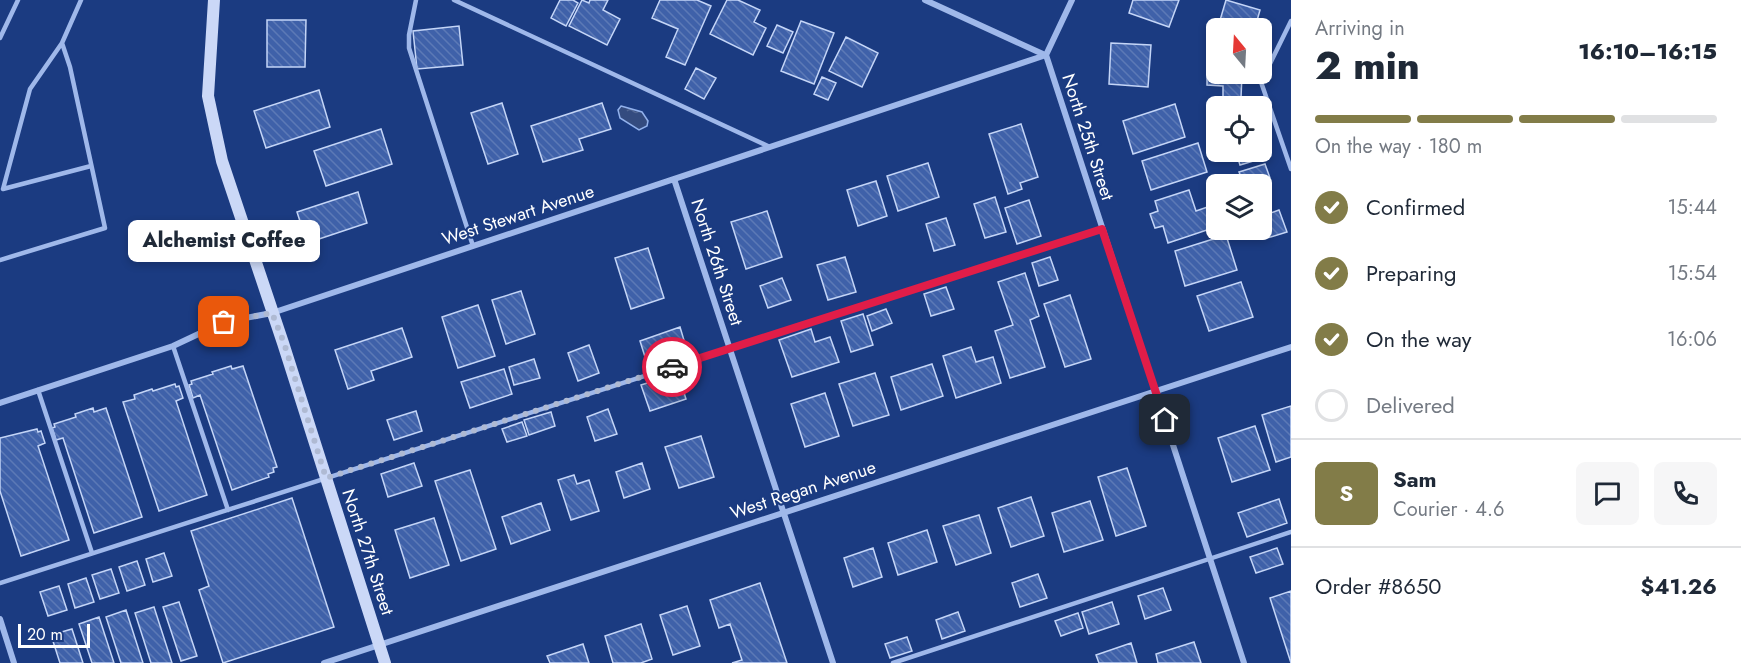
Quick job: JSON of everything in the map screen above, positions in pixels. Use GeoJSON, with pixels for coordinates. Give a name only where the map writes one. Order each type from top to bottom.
{"type":"FeatureCollection","features":[{"type":"Feature","properties":{"kind":"street","name":"North 27th Street"},"geometry":{"type":"LineString","coordinates":[[214,0],[208,96],[222,161],[284,343],[385,663]]}},
{"type":"Feature","properties":{"kind":"street"},"geometry":{"type":"LineString","coordinates":[[925,0],[1046,55]]}},
{"type":"Feature","properties":{"kind":"street","name":"North 25th Street"},"geometry":{"type":"LineString","coordinates":[[1072,0],[1046,55],[1244,663]]}},
{"type":"Feature","properties":{"kind":"street","name":"West Stewart Avenue"},"geometry":{"type":"LineString","coordinates":[[0,403],[173,346],[224,322],[272,313],[1046,55]]}},
{"type":"Feature","properties":{"kind":"street","name":"North 26th Street"},"geometry":{"type":"LineString","coordinates":[[674,179],[832,663]]}},
{"type":"Feature","properties":{"kind":"street","name":"West Regan Avenue"},"geometry":{"type":"LineString","coordinates":[[324,663],[1291,346]]}},
{"type":"Feature","properties":{"kind":"street"},"geometry":{"type":"LineString","coordinates":[[0,619],[14,663]]}},
{"type":"Feature","properties":{"kind":"lane"},"geometry":{"type":"LineString","coordinates":[[0,39],[18,0]]}},
{"type":"Feature","properties":{"kind":"lane"},"geometry":{"type":"LineString","coordinates":[[1,190],[30,89],[62,43],[81,0]]}},
{"type":"Feature","properties":{"kind":"lane"},"geometry":{"type":"LineString","coordinates":[[416,0],[409,35],[409,48],[473,246]]}},
{"type":"Feature","properties":{"kind":"lane"},"geometry":{"type":"LineString","coordinates":[[454,0],[770,147]]}},
{"type":"Feature","properties":{"kind":"lane"},"geometry":{"type":"LineString","coordinates":[[1291,21],[1261,82],[1291,169]]}},
{"type":"Feature","properties":{"kind":"lane"},"geometry":{"type":"LineString","coordinates":[[0,260],[105,228],[70,67],[62,43]]}},
{"type":"Feature","properties":{"kind":"lane"},"geometry":{"type":"LineString","coordinates":[[1,190],[91,166]]}},
{"type":"Feature","properties":{"kind":"lane"},"geometry":{"type":"LineString","coordinates":[[0,583],[1102,229]]}},
{"type":"Feature","properties":{"kind":"lane"},"geometry":{"type":"LineString","coordinates":[[173,346],[228,510]]}},
{"type":"Feature","properties":{"kind":"lane"},"geometry":{"type":"LineString","coordinates":[[38,390],[92,553]]}},
{"type":"Feature","properties":{"kind":"lane"},"geometry":{"type":"LineString","coordinates":[[893,663],[1291,532]]}},
{"type":"Feature","properties":{"kind":"water"},"geometry":{"type":"Polygon","coordinates":[[[621,106],[642,112],[648,121],[647,126],[639,130],[620,118],[618,110],[621,106]]]}},
{"type":"Feature","properties":{"kind":"building"},"geometry":{"type":"Polygon","coordinates":[[[560,0],[573,0],[578,3],[566,26],[551,18],[560,0]]]}},
{"type":"Feature","properties":{"kind":"building"},"geometry":{"type":"Polygon","coordinates":[[[582,0],[589,3],[590,0],[608,0],[603,10],[620,19],[607,45],[569,26],[582,0]]]}},
{"type":"Feature","properties":{"kind":"building"},"geometry":{"type":"Polygon","coordinates":[[[660,0],[697,0],[711,6],[685,65],[666,57],[678,29],[652,18],[660,0]]]}},
{"type":"Feature","properties":{"kind":"building"},"geometry":{"type":"Polygon","coordinates":[[[727,0],[738,0],[760,10],[754,22],[766,28],[753,55],[710,34],[727,0]]]}},
{"type":"Feature","properties":{"kind":"building"},"geometry":{"type":"Polygon","coordinates":[[[1133,0],[1179,0],[1169,27],[1129,13],[1133,0]]]}},
{"type":"Feature","properties":{"kind":"building"},"geometry":{"type":"Polygon","coordinates":[[[1226,0],[1260,10],[1258,18],[1221,18],[1226,0]]]}},
{"type":"Feature","properties":{"kind":"building"},"geometry":{"type":"Polygon","coordinates":[[[267,20],[306,20],[305,67],[267,67],[267,20]]]}},
{"type":"Feature","properties":{"kind":"building"},"geometry":{"type":"Polygon","coordinates":[[[801,21],[834,33],[814,84],[781,71],[801,21]]]}},
{"type":"Feature","properties":{"kind":"building"},"geometry":{"type":"Polygon","coordinates":[[[777,25],[793,32],[783,53],[767,46],[777,25]]]}},
{"type":"Feature","properties":{"kind":"building"},"geometry":{"type":"Polygon","coordinates":[[[459,26],[463,65],[417,69],[413,31],[459,26]]]}},
{"type":"Feature","properties":{"kind":"building"},"geometry":{"type":"Polygon","coordinates":[[[846,37],[878,53],[862,87],[829,71],[846,37]]]}},
{"type":"Feature","properties":{"kind":"building"},"geometry":{"type":"Polygon","coordinates":[[[1111,43],[1151,45],[1148,87],[1109,84],[1111,43]]]}},
{"type":"Feature","properties":{"kind":"building"},"geometry":{"type":"Polygon","coordinates":[[[696,68],[716,78],[704,99],[685,89],[696,68]]]}},
{"type":"Feature","properties":{"kind":"building"},"geometry":{"type":"Polygon","coordinates":[[[822,77],[836,83],[828,100],[814,94],[822,77]]]}},
{"type":"Feature","properties":{"kind":"building"},"geometry":{"type":"Polygon","coordinates":[[[1242,84],[1241,96],[1223,96],[1223,86],[1207,85],[1242,84]]]}},
{"type":"Feature","properties":{"kind":"building"},"geometry":{"type":"Polygon","coordinates":[[[319,90],[330,127],[266,148],[254,111],[319,90]]]}},
{"type":"Feature","properties":{"kind":"building"},"geometry":{"type":"Polygon","coordinates":[[[502,103],[518,154],[488,164],[471,113],[502,103]]]}},
{"type":"Feature","properties":{"kind":"building"},"geometry":{"type":"Polygon","coordinates":[[[602,103],[611,129],[579,139],[583,150],[543,162],[531,126],[602,103]]]}},
{"type":"Feature","properties":{"kind":"building"},"geometry":{"type":"Polygon","coordinates":[[[1175,104],[1185,137],[1133,154],[1123,121],[1175,104]]]}},
{"type":"Feature","properties":{"kind":"building"},"geometry":{"type":"Polygon","coordinates":[[[1021,124],[1038,177],[1020,183],[1022,189],[1008,194],[989,134],[1021,124]]]}},
{"type":"Feature","properties":{"kind":"building"},"geometry":{"type":"Polygon","coordinates":[[[381,129],[392,164],[326,186],[314,151],[381,129]]]}},
{"type":"Feature","properties":{"kind":"building"},"geometry":{"type":"Polygon","coordinates":[[[1198,143],[1207,172],[1151,190],[1142,161],[1198,143]]]}},
{"type":"Feature","properties":{"kind":"building"},"geometry":{"type":"Polygon","coordinates":[[[928,163],[939,197],[898,211],[887,176],[928,163]]]}},
{"type":"Feature","properties":{"kind":"building"},"geometry":{"type":"Polygon","coordinates":[[[1265,164],[1269,174],[1240,174],[1239,172],[1265,164]]]}},
{"type":"Feature","properties":{"kind":"building"},"geometry":{"type":"Polygon","coordinates":[[[876,181],[887,216],[858,226],[847,190],[876,181]]]}},
{"type":"Feature","properties":{"kind":"building"},"geometry":{"type":"Polygon","coordinates":[[[1189,190],[1196,211],[1206,208],[1206,230],[1168,243],[1163,226],[1155,228],[1150,214],[1158,211],[1155,201],[1189,190]]]}},
{"type":"Feature","properties":{"kind":"building"},"geometry":{"type":"Polygon","coordinates":[[[358,192],[367,223],[307,243],[297,212],[358,192]]]}},
{"type":"Feature","properties":{"kind":"building"},"geometry":{"type":"Polygon","coordinates":[[[995,197],[1006,232],[985,238],[974,204],[995,197]]]}},
{"type":"Feature","properties":{"kind":"building"},"geometry":{"type":"Polygon","coordinates":[[[1029,200],[1041,236],[1017,244],[1005,208],[1029,200]]]}},
{"type":"Feature","properties":{"kind":"building"},"geometry":{"type":"Polygon","coordinates":[[[1279,210],[1287,232],[1272,237],[1272,212],[1279,210]]]}},
{"type":"Feature","properties":{"kind":"building"},"geometry":{"type":"Polygon","coordinates":[[[767,211],[782,257],[746,269],[731,222],[767,211]]]}},
{"type":"Feature","properties":{"kind":"building"},"geometry":{"type":"Polygon","coordinates":[[[946,218],[955,245],[934,251],[926,224],[946,218]]]}},
{"type":"Feature","properties":{"kind":"building"},"geometry":{"type":"Polygon","coordinates":[[[1210,240],[1228,240],[1237,270],[1185,286],[1175,251],[1210,240]]]}},
{"type":"Feature","properties":{"kind":"building"},"geometry":{"type":"Polygon","coordinates":[[[648,248],[664,298],[631,309],[615,258],[648,248]]]}},
{"type":"Feature","properties":{"kind":"building"},"geometry":{"type":"Polygon","coordinates":[[[845,257],[856,292],[828,300],[817,265],[845,257]]]}},
{"type":"Feature","properties":{"kind":"building"},"geometry":{"type":"Polygon","coordinates":[[[1050,257],[1058,280],[1039,286],[1032,263],[1050,257]]]}},
{"type":"Feature","properties":{"kind":"building"},"geometry":{"type":"Polygon","coordinates":[[[1025,273],[1039,316],[1030,320],[1045,367],[1010,378],[995,331],[1013,325],[998,282],[1025,273]]]}},
{"type":"Feature","properties":{"kind":"building"},"geometry":{"type":"Polygon","coordinates":[[[782,278],[791,300],[768,308],[760,286],[782,278]]]}},
{"type":"Feature","properties":{"kind":"building"},"geometry":{"type":"Polygon","coordinates":[[[1241,282],[1253,317],[1209,331],[1197,296],[1241,282]]]}},
{"type":"Feature","properties":{"kind":"building"},"geometry":{"type":"Polygon","coordinates":[[[946,287],[954,309],[931,316],[924,294],[946,287]]]}},
{"type":"Feature","properties":{"kind":"building"},"geometry":{"type":"Polygon","coordinates":[[[521,291],[535,334],[506,344],[492,300],[521,291]]]}},
{"type":"Feature","properties":{"kind":"building"},"geometry":{"type":"Polygon","coordinates":[[[1070,295],[1091,359],[1065,367],[1044,304],[1070,295]]]}},
{"type":"Feature","properties":{"kind":"building"},"geometry":{"type":"Polygon","coordinates":[[[478,305],[495,356],[458,368],[442,317],[478,305]]]}},
{"type":"Feature","properties":{"kind":"building"},"geometry":{"type":"Polygon","coordinates":[[[886,309],[892,323],[872,331],[867,316],[886,309]]]}},
{"type":"Feature","properties":{"kind":"building"},"geometry":{"type":"Polygon","coordinates":[[[863,314],[873,345],[851,352],[841,321],[863,314]]]}},
{"type":"Feature","properties":{"kind":"building"},"geometry":{"type":"Polygon","coordinates":[[[680,327],[686,347],[646,360],[640,341],[680,327]]]}},
{"type":"Feature","properties":{"kind":"building"},"geometry":{"type":"Polygon","coordinates":[[[402,328],[412,357],[371,371],[374,380],[348,389],[335,350],[402,328]]]}},
{"type":"Feature","properties":{"kind":"building"},"geometry":{"type":"Polygon","coordinates":[[[811,329],[815,342],[830,337],[839,362],[792,377],[779,340],[811,329]]]}},
{"type":"Feature","properties":{"kind":"building"},"geometry":{"type":"Polygon","coordinates":[[[589,345],[599,373],[578,381],[568,353],[589,345]]]}},
{"type":"Feature","properties":{"kind":"building"},"geometry":{"type":"Polygon","coordinates":[[[971,347],[976,362],[993,357],[1001,383],[956,398],[943,356],[971,347]]]}},
{"type":"Feature","properties":{"kind":"building"},"geometry":{"type":"Polygon","coordinates":[[[534,359],[540,378],[514,385],[509,367],[534,359]]]}},
{"type":"Feature","properties":{"kind":"building"},"geometry":{"type":"Polygon","coordinates":[[[932,364],[943,396],[901,410],[891,377],[932,364]]]}},
{"type":"Feature","properties":{"kind":"building"},"geometry":{"type":"Polygon","coordinates":[[[231,366],[232,369],[243,366],[277,467],[273,468],[274,472],[268,474],[269,477],[232,490],[200,395],[193,398],[189,385],[192,384],[191,381],[231,366]]]}},
{"type":"Feature","properties":{"kind":"building"},"geometry":{"type":"Polygon","coordinates":[[[504,369],[512,394],[470,408],[461,382],[504,369]]]}},
{"type":"Feature","properties":{"kind":"building"},"geometry":{"type":"Polygon","coordinates":[[[678,373],[686,399],[650,411],[641,385],[678,373]]]}},
{"type":"Feature","properties":{"kind":"building"},"geometry":{"type":"Polygon","coordinates":[[[875,373],[889,415],[853,426],[839,384],[875,373]]]}},
{"type":"Feature","properties":{"kind":"building"},"geometry":{"type":"Polygon","coordinates":[[[175,384],[176,387],[179,386],[183,398],[176,401],[207,495],[159,511],[123,402],[135,399],[134,395],[175,384]]]}},
{"type":"Feature","properties":{"kind":"building"},"geometry":{"type":"Polygon","coordinates":[[[825,393],[839,436],[805,447],[791,404],[825,393]]]}},
{"type":"Feature","properties":{"kind":"building"},"geometry":{"type":"Polygon","coordinates":[[[1291,406],[1291,457],[1276,462],[1262,415],[1291,406]]]}},
{"type":"Feature","properties":{"kind":"building"},"geometry":{"type":"Polygon","coordinates":[[[93,408],[94,412],[106,408],[142,517],[94,533],[63,438],[56,440],[52,428],[55,427],[54,424],[76,417],[75,414],[93,408]]]}},
{"type":"Feature","properties":{"kind":"building"},"geometry":{"type":"Polygon","coordinates":[[[608,409],[617,434],[595,441],[587,417],[608,409]]]}},
{"type":"Feature","properties":{"kind":"building"},"geometry":{"type":"Polygon","coordinates":[[[416,411],[422,431],[394,440],[387,420],[416,411]]]}},
{"type":"Feature","properties":{"kind":"building"},"geometry":{"type":"Polygon","coordinates":[[[551,412],[555,426],[529,435],[524,420],[551,412]]]}},
{"type":"Feature","properties":{"kind":"building"},"geometry":{"type":"Polygon","coordinates":[[[522,422],[527,436],[507,442],[502,429],[522,422]]]}},
{"type":"Feature","properties":{"kind":"building"},"geometry":{"type":"Polygon","coordinates":[[[1255,426],[1270,470],[1232,482],[1218,438],[1255,426]]]}},
{"type":"Feature","properties":{"kind":"building"},"geometry":{"type":"Polygon","coordinates":[[[37,429],[38,432],[41,431],[45,443],[38,446],[69,540],[21,556],[0,491],[0,438],[37,429]]]}},
{"type":"Feature","properties":{"kind":"building"},"geometry":{"type":"Polygon","coordinates":[[[701,436],[714,477],[679,488],[665,447],[701,436]]]}},
{"type":"Feature","properties":{"kind":"building"},"geometry":{"type":"Polygon","coordinates":[[[414,463],[422,486],[388,497],[381,474],[414,463]]]}},
{"type":"Feature","properties":{"kind":"building"},"geometry":{"type":"Polygon","coordinates":[[[642,463],[650,489],[624,498],[616,472],[642,463]]]}},
{"type":"Feature","properties":{"kind":"building"},"geometry":{"type":"Polygon","coordinates":[[[1127,468],[1146,526],[1116,536],[1098,477],[1127,468]]]}},
{"type":"Feature","properties":{"kind":"building"},"geometry":{"type":"Polygon","coordinates":[[[470,470],[496,549],[461,561],[435,481],[470,470]]]}},
{"type":"Feature","properties":{"kind":"building"},"geometry":{"type":"Polygon","coordinates":[[[574,475],[577,484],[589,480],[599,511],[571,520],[558,480],[574,475]]]}},
{"type":"Feature","properties":{"kind":"building"},"geometry":{"type":"Polygon","coordinates":[[[1031,497],[1044,536],[1011,547],[998,508],[1031,497]]]}},
{"type":"Feature","properties":{"kind":"building"},"geometry":{"type":"Polygon","coordinates":[[[292,498],[334,627],[223,663],[199,590],[209,586],[191,531],[292,498]]]}},
{"type":"Feature","properties":{"kind":"building"},"geometry":{"type":"Polygon","coordinates":[[[1279,499],[1287,523],[1247,537],[1238,513],[1279,499]]]}},
{"type":"Feature","properties":{"kind":"building"},"geometry":{"type":"Polygon","coordinates":[[[1090,501],[1103,540],[1064,552],[1052,513],[1090,501]]]}},
{"type":"Feature","properties":{"kind":"building"},"geometry":{"type":"Polygon","coordinates":[[[541,503],[550,530],[511,544],[502,517],[541,503]]]}},
{"type":"Feature","properties":{"kind":"building"},"geometry":{"type":"Polygon","coordinates":[[[979,515],[991,553],[956,565],[943,526],[979,515]]]}},
{"type":"Feature","properties":{"kind":"building"},"geometry":{"type":"Polygon","coordinates":[[[434,518],[449,565],[410,578],[395,530],[434,518]]]}},
{"type":"Feature","properties":{"kind":"building"},"geometry":{"type":"Polygon","coordinates":[[[927,530],[937,562],[898,575],[888,543],[927,530]]]}},
{"type":"Feature","properties":{"kind":"building"},"geometry":{"type":"Polygon","coordinates":[[[873,548],[882,577],[853,587],[844,558],[873,548]]]}},
{"type":"Feature","properties":{"kind":"building"},"geometry":{"type":"Polygon","coordinates":[[[1277,548],[1283,564],[1256,573],[1250,557],[1277,548]]]}},
{"type":"Feature","properties":{"kind":"building"},"geometry":{"type":"Polygon","coordinates":[[[164,553],[172,576],[153,582],[146,559],[164,553]]]}},
{"type":"Feature","properties":{"kind":"building"},"geometry":{"type":"Polygon","coordinates":[[[137,561],[145,585],[127,591],[119,567],[137,561]]]}},
{"type":"Feature","properties":{"kind":"building"},"geometry":{"type":"Polygon","coordinates":[[[111,569],[119,593],[100,599],[92,575],[111,569]]]}},
{"type":"Feature","properties":{"kind":"building"},"geometry":{"type":"Polygon","coordinates":[[[1038,574],[1047,598],[1020,607],[1012,583],[1038,574]]]}},
{"type":"Feature","properties":{"kind":"building"},"geometry":{"type":"Polygon","coordinates":[[[86,578],[94,602],[75,608],[68,584],[86,578]]]}},
{"type":"Feature","properties":{"kind":"building"},"geometry":{"type":"Polygon","coordinates":[[[760,583],[787,663],[732,663],[742,660],[730,624],[719,628],[710,600],[760,583]]]}},
{"type":"Feature","properties":{"kind":"building"},"geometry":{"type":"Polygon","coordinates":[[[59,586],[67,610],[48,616],[40,592],[59,586]]]}},
{"type":"Feature","properties":{"kind":"building"},"geometry":{"type":"Polygon","coordinates":[[[1163,588],[1171,610],[1145,619],[1138,596],[1163,588]]]}},
{"type":"Feature","properties":{"kind":"building"},"geometry":{"type":"Polygon","coordinates":[[[1291,591],[1291,663],[1270,598],[1291,591]]]}},
{"type":"Feature","properties":{"kind":"building"},"geometry":{"type":"Polygon","coordinates":[[[179,602],[197,656],[181,661],[163,607],[179,602]]]}},
{"type":"Feature","properties":{"kind":"building"},"geometry":{"type":"Polygon","coordinates":[[[1112,602],[1119,624],[1089,634],[1082,612],[1112,602]]]}},
{"type":"Feature","properties":{"kind":"building"},"geometry":{"type":"Polygon","coordinates":[[[687,606],[700,646],[673,655],[660,615],[687,606]]]}},
{"type":"Feature","properties":{"kind":"building"},"geometry":{"type":"Polygon","coordinates":[[[154,607],[172,663],[151,663],[135,613],[154,607]]]}},
{"type":"Feature","properties":{"kind":"building"},"geometry":{"type":"Polygon","coordinates":[[[126,610],[143,663],[121,663],[106,617],[126,610]]]}},
{"type":"Feature","properties":{"kind":"building"},"geometry":{"type":"Polygon","coordinates":[[[958,612],[965,631],[942,639],[936,620],[958,612]]]}},
{"type":"Feature","properties":{"kind":"building"},"geometry":{"type":"Polygon","coordinates":[[[1078,613],[1083,628],[1061,636],[1055,621],[1078,613]]]}},
{"type":"Feature","properties":{"kind":"building"},"geometry":{"type":"Polygon","coordinates":[[[99,617],[114,663],[92,663],[79,624],[99,617]]]}},
{"type":"Feature","properties":{"kind":"building"},"geometry":{"type":"Polygon","coordinates":[[[641,624],[652,659],[641,663],[613,663],[605,636],[641,624]]]}},
{"type":"Feature","properties":{"kind":"building"},"geometry":{"type":"Polygon","coordinates":[[[72,629],[83,663],[60,663],[51,635],[72,629]]]}},
{"type":"Feature","properties":{"kind":"building"},"geometry":{"type":"Polygon","coordinates":[[[907,637],[912,651],[890,658],[885,644],[907,637]]]}},
{"type":"Feature","properties":{"kind":"building"},"geometry":{"type":"Polygon","coordinates":[[[1194,642],[1201,663],[1158,663],[1156,654],[1194,642]]]}},
{"type":"Feature","properties":{"kind":"building"},"geometry":{"type":"Polygon","coordinates":[[[1131,643],[1137,663],[1099,663],[1096,655],[1131,643]]]}},
{"type":"Feature","properties":{"kind":"building"},"geometry":{"type":"Polygon","coordinates":[[[583,644],[589,663],[550,663],[547,656],[583,644]]]}},
{"type":"Feature","properties":{"kind":"way so far"},"geometry":{"type":"LineString","coordinates":[[224,322],[272,313],[284,343],[326,478],[672,367]]}},
{"type":"Feature","properties":{"kind":"place","name":"Alchemist Coffee"},"geometry":{"type":"Point","coordinates":[224,322]}},
{"type":"Feature","properties":{"kind":"route"},"geometry":{"type":"LineString","coordinates":[[672,367],[1102,229],[1165,420]]}}]}
